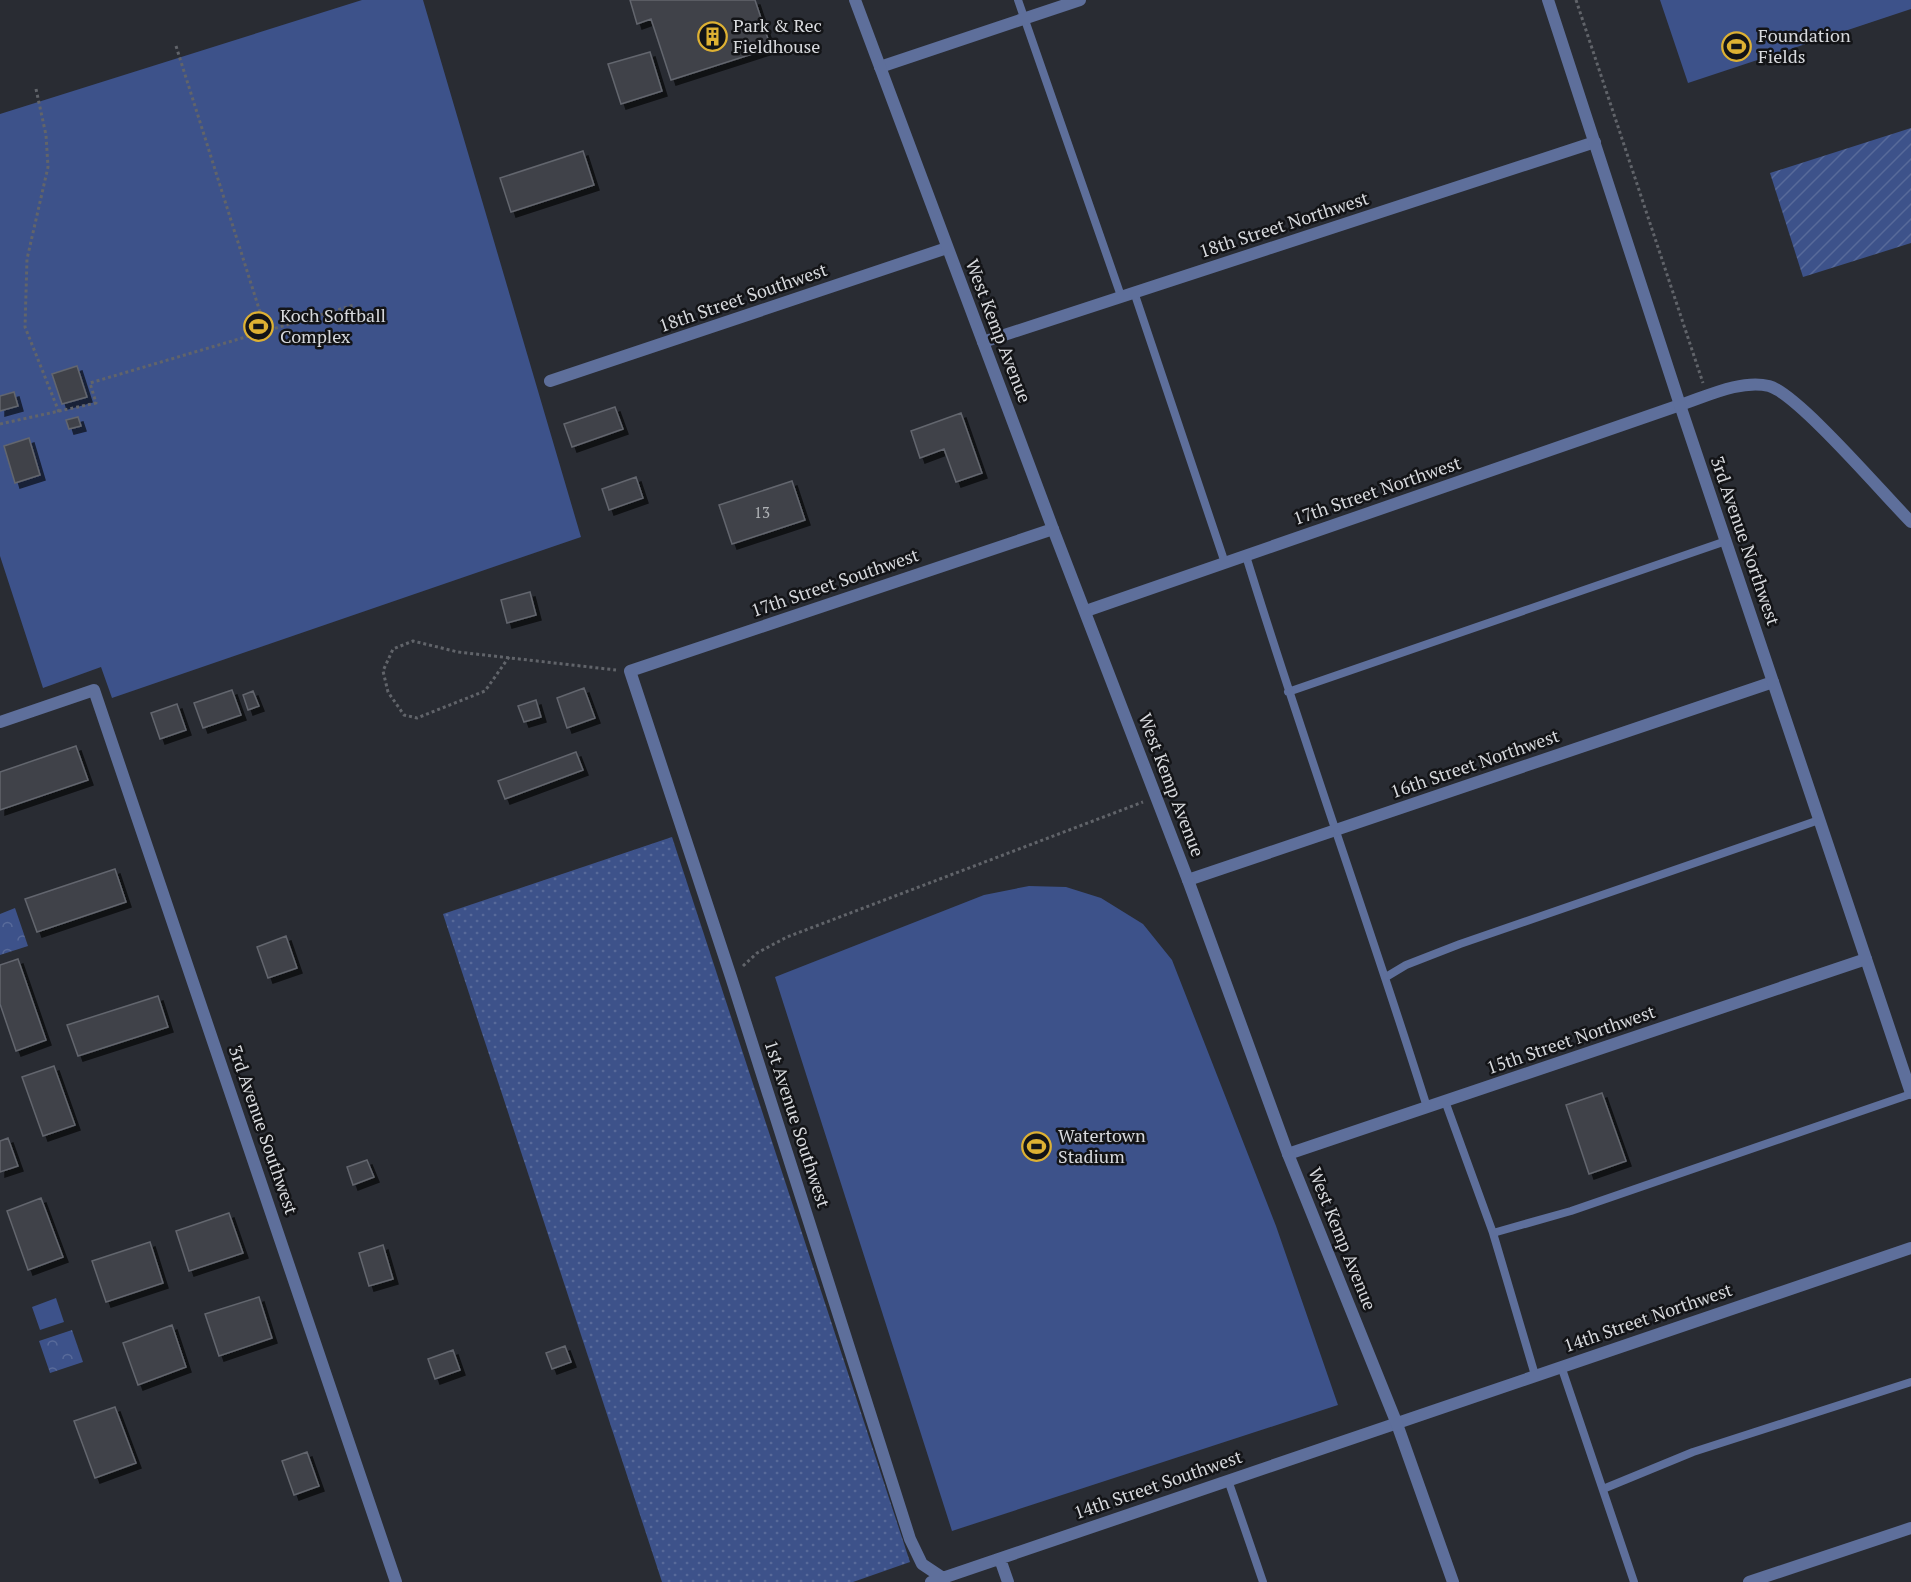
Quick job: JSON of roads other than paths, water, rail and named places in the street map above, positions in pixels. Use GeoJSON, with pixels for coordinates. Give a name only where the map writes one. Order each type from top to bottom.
{"type":"FeatureCollection","features":[{"type":"Feature","properties":{"kind":"street","name":"West Kemp Avenue"},"geometry":{"type":"LineString","coordinates":[[855,0],[1053,529],[1188,880],[1288,1154],[1397,1424],[1453,1582]]}},
{"type":"Feature","properties":{"kind":"street"},"geometry":{"type":"LineString","coordinates":[[880,67],[1080,0]]}},
{"type":"Feature","properties":{"kind":"street","name":"3rd Avenue Northwest"},"geometry":{"type":"LineString","coordinates":[[1548,0],[1680,405],[1911,1094]]}},
{"type":"Feature","properties":{"kind":"street","name":"18th Street Northwest"},"geometry":{"type":"LineString","coordinates":[[983,342],[1595,142]]}},
{"type":"Feature","properties":{"kind":"street","name":"18th Street Southwest"},"geometry":{"type":"LineString","coordinates":[[550,381],[947,248]]}},
{"type":"Feature","properties":{"kind":"street","name":"17th Street Northwest"},"geometry":{"type":"LineString","coordinates":[[1086,611],[1680,405],[1742,386],[1769,386],[1798,404],[1911,522]]}},
{"type":"Feature","properties":{"kind":"street","name":"17th Street Southwest"},"geometry":{"type":"LineString","coordinates":[[630,671],[1053,529]]}},
{"type":"Feature","properties":{"kind":"street","name":"1st Avenue Southwest"},"geometry":{"type":"LineString","coordinates":[[630,671],[731,977],[910,1539],[921,1564],[937,1580]]}},
{"type":"Feature","properties":{"kind":"street","name":"16th Street Northwest"},"geometry":{"type":"LineString","coordinates":[[1188,880],[1773,682]]}},
{"type":"Feature","properties":{"kind":"street","name":"3rd Avenue Southwest"},"geometry":{"type":"LineString","coordinates":[[0,722],[94,690],[396,1582]]}},
{"type":"Feature","properties":{"kind":"street","name":"15th Street Northwest"},"geometry":{"type":"LineString","coordinates":[[1288,1154],[1866,959]]}},
{"type":"Feature","properties":{"kind":"street","name":"14th Street Northwest"},"geometry":{"type":"LineString","coordinates":[[1397,1424],[1911,1248]]}},
{"type":"Feature","properties":{"kind":"street","name":"14th Street Southwest"},"geometry":{"type":"LineString","coordinates":[[937,1580],[1397,1424]]}},
{"type":"Feature","properties":{"kind":"street"},"geometry":{"type":"LineString","coordinates":[[1749,1582],[1911,1528]]}},
{"type":"Feature","properties":{"kind":"street"},"geometry":{"type":"LineString","coordinates":[[1000,1559],[1008,1582]]}},
{"type":"Feature","properties":{"kind":"lane"},"geometry":{"type":"LineString","coordinates":[[1018,0],[1121,297]]}},
{"type":"Feature","properties":{"kind":"lane"},"geometry":{"type":"LineString","coordinates":[[1134,292],[1225,563]]}},
{"type":"Feature","properties":{"kind":"lane"},"geometry":{"type":"LineString","coordinates":[[1288,692],[1726,541]]}},
{"type":"Feature","properties":{"kind":"lane"},"geometry":{"type":"LineString","coordinates":[[1246,556],[1288,692],[1386,977],[1427,1107]]}},
{"type":"Feature","properties":{"kind":"lane"},"geometry":{"type":"LineString","coordinates":[[1386,977],[1406,965],[1460,944],[1819,820]]}},
{"type":"Feature","properties":{"kind":"lane"},"geometry":{"type":"LineString","coordinates":[[1493,1233],[1572,1211],[1911,1094]]}},
{"type":"Feature","properties":{"kind":"lane"},"geometry":{"type":"LineString","coordinates":[[1445,1101],[1493,1233],[1535,1375]]}},
{"type":"Feature","properties":{"kind":"lane"},"geometry":{"type":"LineString","coordinates":[[1561,1366],[1634,1582]]}},
{"type":"Feature","properties":{"kind":"lane"},"geometry":{"type":"LineString","coordinates":[[1602,1489],[1694,1452],[1911,1382]]}},
{"type":"Feature","properties":{"kind":"lane"},"geometry":{"type":"LineString","coordinates":[[1228,1480],[1263,1582]]}},
{"type":"Feature","properties":{"kind":"place","name":"Park & Rec Fieldhouse"},"geometry":{"type":"Point","coordinates":[712,36]}},
{"type":"Feature","properties":{"kind":"place","name":"Foundation Fields"},"geometry":{"type":"Point","coordinates":[1737,46]}},
{"type":"Feature","properties":{"kind":"place","name":"Koch Softball Complex"},"geometry":{"type":"Point","coordinates":[259,326]}},
{"type":"Feature","properties":{"kind":"place","name":"Watertown Stadium"},"geometry":{"type":"Point","coordinates":[1037,1146]}}]}
